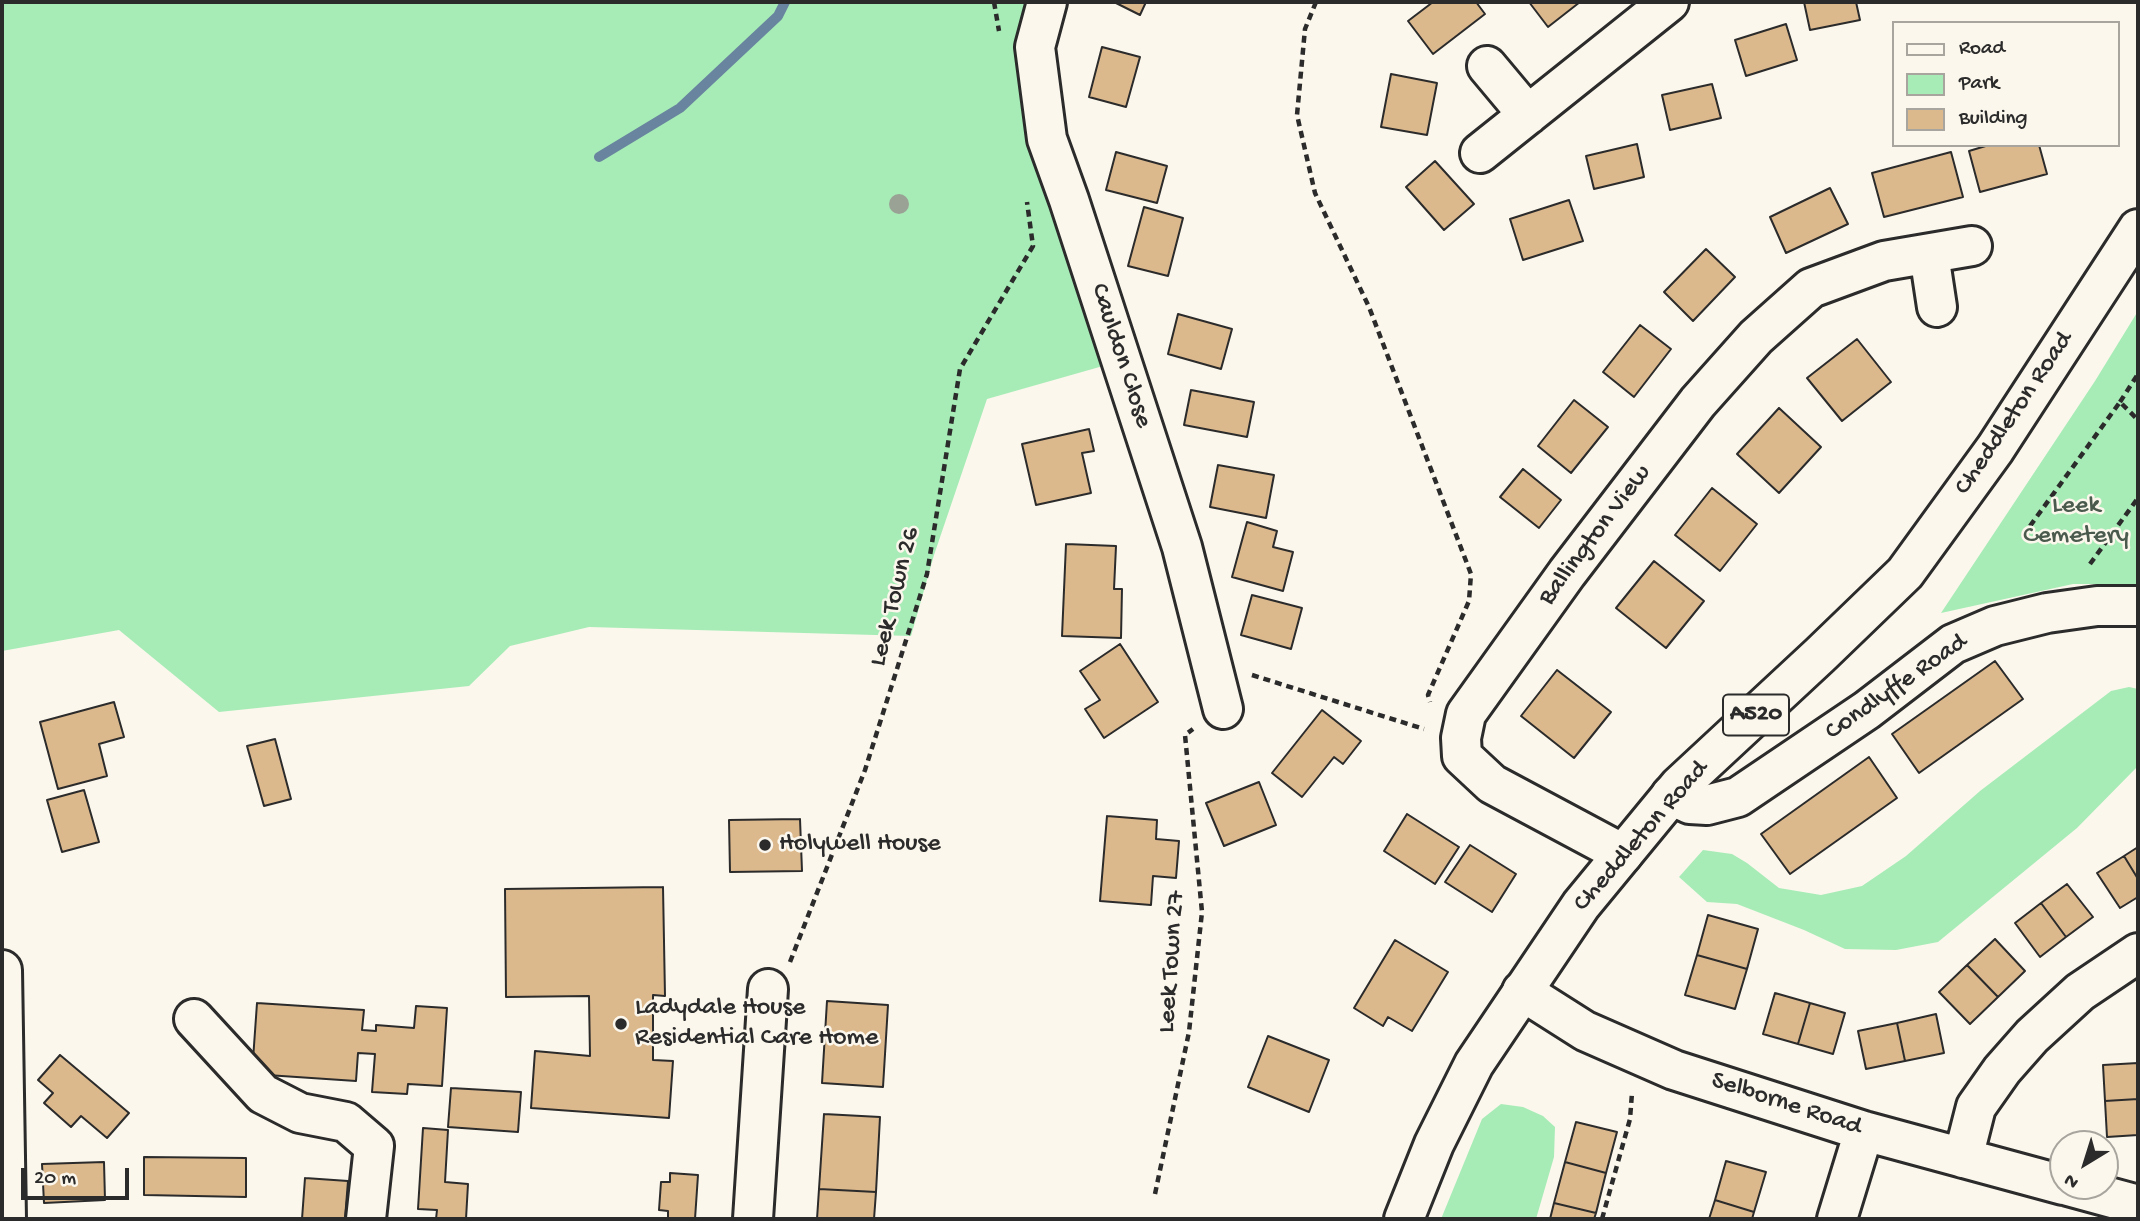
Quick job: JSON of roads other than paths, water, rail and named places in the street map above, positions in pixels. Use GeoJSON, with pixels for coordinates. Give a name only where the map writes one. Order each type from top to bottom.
{"type":"FeatureCollection","features":[{"type":"Feature","properties":{"kind":"main road","name":"Cauldon Close"},"geometry":{"type":"LineString","coordinates":[[1047,2],[1035,47],[1047,139],[1182,547],[1223,709]]}},
{"type":"Feature","properties":{"kind":"main road"},"geometry":{"type":"LineString","coordinates":[[1480,153],[1670,2]]}},
{"type":"Feature","properties":{"kind":"main road"},"geometry":{"type":"LineString","coordinates":[[1487,66],[1528,115]]}},
{"type":"Feature","properties":{"kind":"main road","name":"Cheddleton Road"},"geometry":{"type":"LineString","coordinates":[[1404,1219],[1434,1144],[1474,1064],[1581,905],[1679,786],[1820,656],[1905,573],[1995,449],[2138,229]]}},
{"type":"Feature","properties":{"kind":"main road","name":"Ballington View"},"geometry":{"type":"LineString","coordinates":[[1623,854],[1492,784],[1462,756],[1448,735],[1698,402],[1756,337],[1811,288],[1884,261],[1972,246]]}},
{"type":"Feature","properties":{"kind":"main road"},"geometry":{"type":"LineString","coordinates":[[1929,254],[1937,307]]}},
{"type":"Feature","properties":{"kind":"main road","name":"Condlyffe Road"},"geometry":{"type":"LineString","coordinates":[[1671,796],[1690,804],[1707,805],[1738,797],[1867,710],[1953,644],[1995,626],[2047,613],[2085,608],[2138,607]]}},
{"type":"Feature","properties":{"kind":"main road"},"geometry":{"type":"LineString","coordinates":[[1963,1158],[1976,1107],[2001,1070],[2032,1036],[2080,992],[2138,953]]}},
{"type":"Feature","properties":{"kind":"main road"},"geometry":{"type":"LineString","coordinates":[[2,971],[6,1219]]}},
{"type":"Feature","properties":{"kind":"main road"},"geometry":{"type":"LineString","coordinates":[[753,1219],[768,989]]}},
{"type":"Feature","properties":{"kind":"main road","name":"Selborne Road"},"geometry":{"type":"LineString","coordinates":[[1522,991],[1585,1031],[1674,1070],[1864,1131],[2049,1181]]}},
{"type":"Feature","properties":{"kind":"main road"},"geometry":{"type":"LineString","coordinates":[[194,1019],[263,1094],[300,1113],[346,1122],[374,1146],[366,1219]]}},
{"type":"Feature","properties":{"kind":"main road"},"geometry":{"type":"LineString","coordinates":[[1838,1219],[1864,1131]]}},
{"type":"Feature","properties":{"kind":"main road"},"geometry":{"type":"LineString","coordinates":[[2119,1200],[2138,1205]]}},
{"type":"Feature","properties":{"kind":"waterway"},"geometry":{"type":"LineString","coordinates":[[599,157],[680,108],[778,16],[785,2]]}},
{"type":"Feature","properties":{"kind":"place","name":"Holywell House"},"geometry":{"type":"Point","coordinates":[765,845]}},
{"type":"Feature","properties":{"kind":"place","name":"Ladydale House Residential Care Home"},"geometry":{"type":"Point","coordinates":[621,1024]}},
{"type":"Feature","properties":{"kind":"park label","name":"Leek Cemetery"},"geometry":{"type":"Point","coordinates":[2076,522]}}]}
